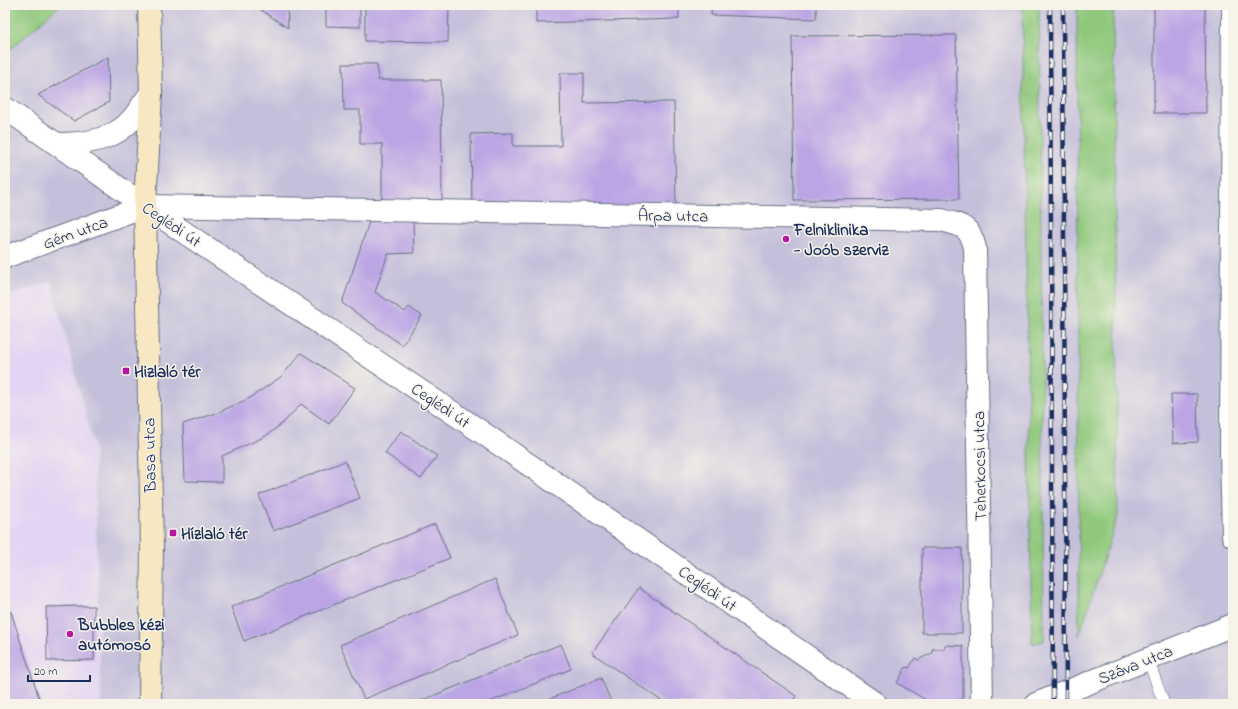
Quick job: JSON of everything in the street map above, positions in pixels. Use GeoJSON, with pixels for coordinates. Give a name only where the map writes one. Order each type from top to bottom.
{"type":"FeatureCollection","features":[{"type":"Feature","properties":{"kind":"street"},"geometry":{"type":"LineString","coordinates":[[145,206],[150,93],[150,5]]}},
{"type":"Feature","properties":{"kind":"street"},"geometry":{"type":"LineString","coordinates":[[1233,5],[1231,452],[1233,536]]}},
{"type":"Feature","properties":{"kind":"street"},"geometry":{"type":"LineString","coordinates":[[57,144],[83,144],[96,141],[119,130],[131,120],[150,93]]}},
{"type":"Feature","properties":{"kind":"street","name":"Ceglédi út"},"geometry":{"type":"LineString","coordinates":[[5,108],[145,206],[477,429],[876,704]]}},
{"type":"Feature","properties":{"kind":"street","name":"Árpa utca"},"geometry":{"type":"LineString","coordinates":[[145,206],[941,220],[967,229]]}},
{"type":"Feature","properties":{"kind":"street","name":"Gém utca"},"geometry":{"type":"LineString","coordinates":[[5,257],[145,206]]}},
{"type":"Feature","properties":{"kind":"street","name":"Basa utca"},"geometry":{"type":"LineString","coordinates":[[145,206],[152,548],[150,704]]}},
{"type":"Feature","properties":{"kind":"street","name":"Teherkocsi utca"},"geometry":{"type":"LineString","coordinates":[[967,229],[973,240],[975,248],[982,704]]}},
{"type":"Feature","properties":{"kind":"street","name":"Száva utca"},"geometry":{"type":"LineString","coordinates":[[1036,704],[1233,625]]}},
{"type":"Feature","properties":{"kind":"lane"},"geometry":{"type":"LineString","coordinates":[[1148,659],[1164,704]]}},
{"type":"Feature","properties":{"kind":"shaded area"},"geometry":{"type":"Polygon","coordinates":[[[5,5],[1022,5],[1033,643],[1044,641],[1039,5],[1077,5],[1079,634],[1118,515],[1113,5],[1233,5],[1233,704],[101,704],[94,446],[51,281],[5,297],[5,5]]]}},
{"type":"Feature","properties":{"kind":"shaded area"},"geometry":{"type":"Polygon","coordinates":[[[51,281],[94,446],[101,704],[5,704],[5,297],[51,281]]]}},
{"type":"Feature","properties":{"kind":"green space"},"geometry":{"type":"Polygon","coordinates":[[[5,5],[60,5],[5,54],[5,5]]]}},
{"type":"Feature","properties":{"kind":"green space"},"geometry":{"type":"Polygon","coordinates":[[[1022,5],[1039,5],[1044,641],[1032,644],[1022,5]]]}},
{"type":"Feature","properties":{"kind":"green space"},"geometry":{"type":"Polygon","coordinates":[[[1077,5],[1113,5],[1118,515],[1079,636],[1077,5]]]}},
{"type":"Feature","properties":{"kind":"building"},"geometry":{"type":"Polygon","coordinates":[[[261,5],[287,5],[288,28],[261,10],[261,5]]]}},
{"type":"Feature","properties":{"kind":"building"},"geometry":{"type":"Polygon","coordinates":[[[326,5],[360,5],[360,27],[326,26],[326,5]]]}},
{"type":"Feature","properties":{"kind":"building"},"geometry":{"type":"Polygon","coordinates":[[[365,5],[449,5],[448,42],[365,41],[365,5]]]}},
{"type":"Feature","properties":{"kind":"building"},"geometry":{"type":"Polygon","coordinates":[[[536,5],[679,5],[679,19],[536,23],[536,5]]]}},
{"type":"Feature","properties":{"kind":"building"},"geometry":{"type":"Polygon","coordinates":[[[712,5],[816,5],[816,19],[711,15],[712,5]]]}},
{"type":"Feature","properties":{"kind":"building"},"geometry":{"type":"Polygon","coordinates":[[[1154,5],[1205,5],[1206,113],[1154,113],[1154,5]]]}},
{"type":"Feature","properties":{"kind":"building"},"geometry":{"type":"Polygon","coordinates":[[[956,35],[959,199],[794,200],[792,36],[956,35]]]}},
{"type":"Feature","properties":{"kind":"building"},"geometry":{"type":"Polygon","coordinates":[[[108,57],[109,102],[74,121],[38,95],[108,57]]]}},
{"type":"Feature","properties":{"kind":"building"},"geometry":{"type":"Polygon","coordinates":[[[343,64],[377,64],[378,80],[441,80],[442,200],[382,200],[382,144],[360,144],[360,110],[344,110],[343,64]]]}},
{"type":"Feature","properties":{"kind":"building"},"geometry":{"type":"Polygon","coordinates":[[[560,73],[584,73],[584,103],[674,102],[676,206],[472,208],[471,134],[513,133],[513,146],[561,146],[560,73]]]}},
{"type":"Feature","properties":{"kind":"building"},"geometry":{"type":"Polygon","coordinates":[[[370,219],[413,220],[414,253],[388,254],[375,292],[405,312],[409,307],[422,316],[402,345],[342,303],[370,219]]]}},
{"type":"Feature","properties":{"kind":"building"},"geometry":{"type":"Polygon","coordinates":[[[301,353],[355,388],[329,424],[301,404],[284,422],[266,436],[222,456],[222,482],[185,481],[183,424],[217,413],[250,398],[282,376],[301,353]]]}},
{"type":"Feature","properties":{"kind":"building"},"geometry":{"type":"Polygon","coordinates":[[[1171,394],[1197,394],[1198,442],[1173,443],[1171,394]]]}},
{"type":"Feature","properties":{"kind":"building"},"geometry":{"type":"Polygon","coordinates":[[[401,431],[437,456],[421,479],[385,453],[401,431]]]}},
{"type":"Feature","properties":{"kind":"building"},"geometry":{"type":"Polygon","coordinates":[[[345,461],[360,498],[273,531],[259,495],[345,461]]]}},
{"type":"Feature","properties":{"kind":"building"},"geometry":{"type":"Polygon","coordinates":[[[435,524],[450,558],[244,641],[231,607],[435,524]]]}},
{"type":"Feature","properties":{"kind":"building"},"geometry":{"type":"Polygon","coordinates":[[[922,548],[962,548],[962,633],[922,633],[922,548]]]}},
{"type":"Feature","properties":{"kind":"building"},"geometry":{"type":"Polygon","coordinates":[[[495,579],[518,635],[364,699],[340,645],[495,579]]]}},
{"type":"Feature","properties":{"kind":"building"},"geometry":{"type":"Polygon","coordinates":[[[639,588],[796,696],[791,704],[666,704],[592,653],[639,588]]]}},
{"type":"Feature","properties":{"kind":"building","name":"Bubbles kézi autómosó"},"geometry":{"type":"Polygon","coordinates":[[[94,606],[94,660],[47,661],[46,607],[94,606]]]}},
{"type":"Feature","properties":{"kind":"building"},"geometry":{"type":"Polygon","coordinates":[[[11,612],[41,704],[5,704],[5,614],[11,612]]]}},
{"type":"Feature","properties":{"kind":"building"},"geometry":{"type":"Polygon","coordinates":[[[561,644],[571,669],[484,704],[413,704],[561,644]]]}},
{"type":"Feature","properties":{"kind":"building"},"geometry":{"type":"Polygon","coordinates":[[[945,645],[963,646],[963,698],[952,704],[933,704],[897,683],[906,667],[909,668],[915,658],[918,660],[932,653],[932,649],[944,649],[945,645]]]}},
{"type":"Feature","properties":{"kind":"building"},"geometry":{"type":"Polygon","coordinates":[[[601,678],[612,704],[537,704],[601,678]]]}},
{"type":"Feature","properties":{"kind":"railway"},"geometry":{"type":"LineString","coordinates":[[1050,5],[1053,704]]}},
{"type":"Feature","properties":{"kind":"railway"},"geometry":{"type":"LineString","coordinates":[[1063,5],[1066,704]]}},
{"type":"Feature","properties":{"kind":"place","name":"Felniklinika - Joób szerviz"},"geometry":{"type":"Point","coordinates":[786,239]}},
{"type":"Feature","properties":{"kind":"place","name":"Hizlaló tér"},"geometry":{"type":"Point","coordinates":[126,371]}},
{"type":"Feature","properties":{"kind":"place","name":"Hízlaló tér"},"geometry":{"type":"Point","coordinates":[173,533]}},
{"type":"Feature","properties":{"kind":"place","name":"Bubbles kézi autómosó"},"geometry":{"type":"Point","coordinates":[70,634]}}]}
